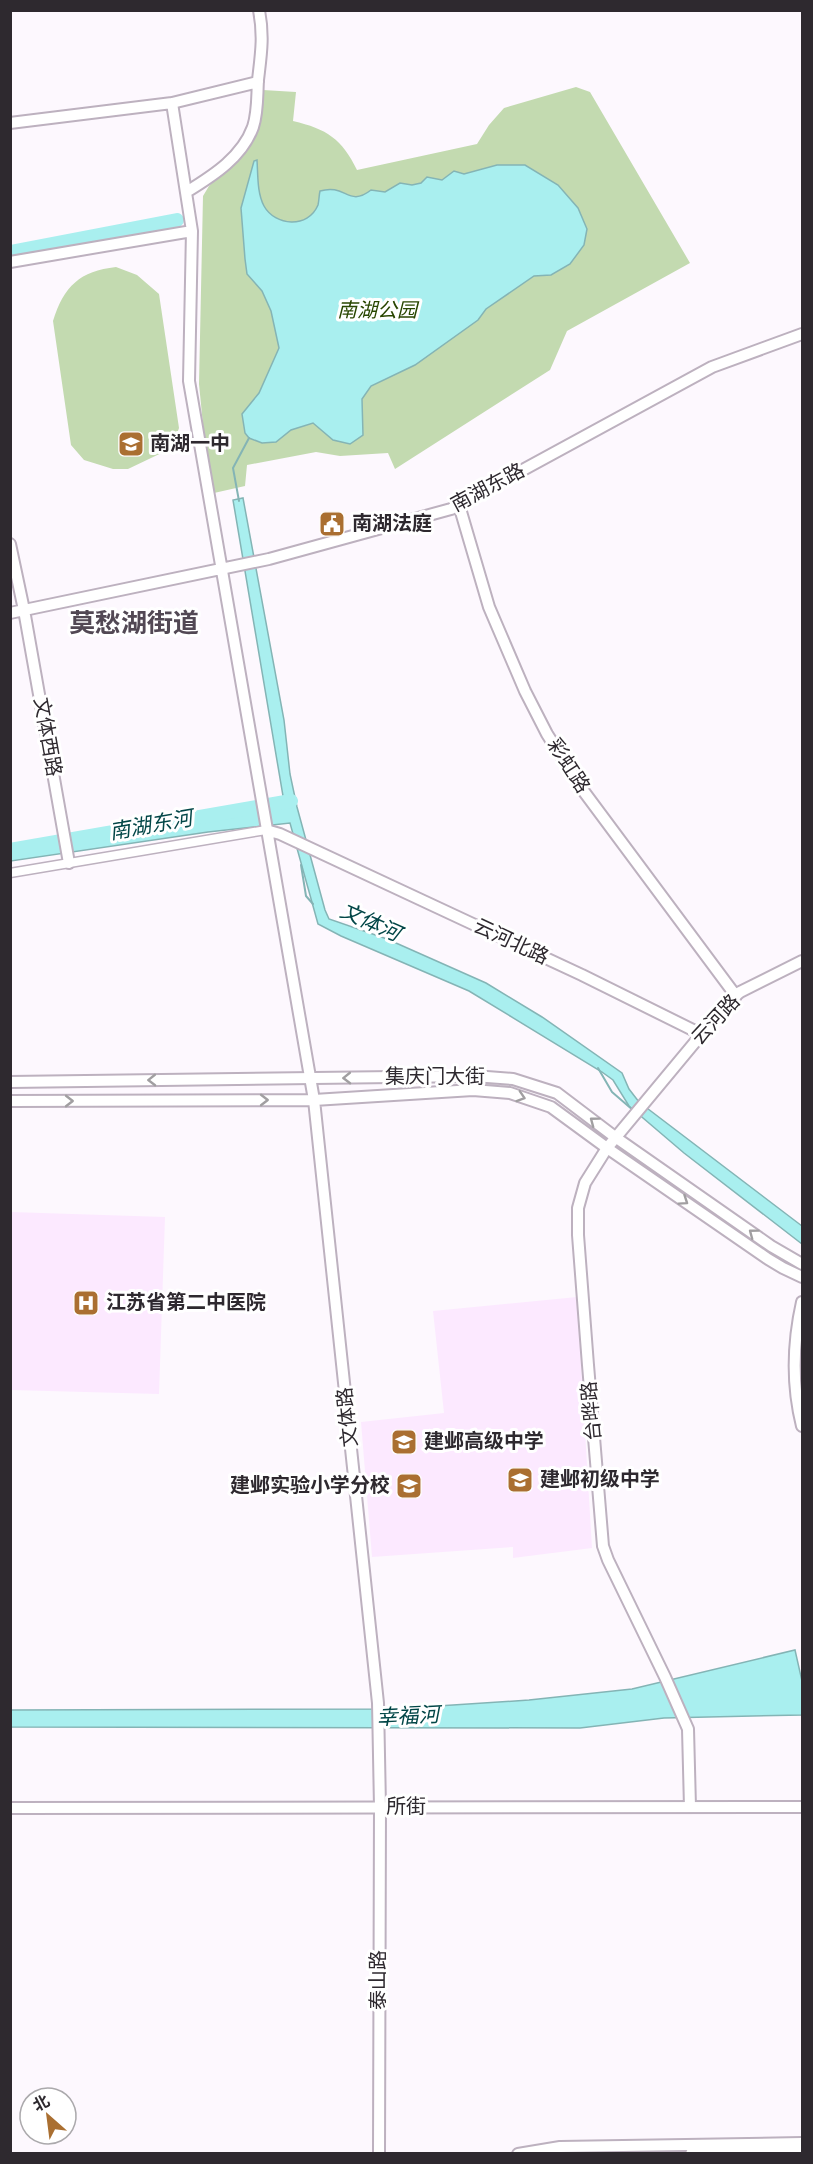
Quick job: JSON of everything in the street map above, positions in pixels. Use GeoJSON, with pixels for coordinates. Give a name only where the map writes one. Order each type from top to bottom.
{"type":"FeatureCollection","features":[{"type":"Feature","properties":{"kind":"highway"},"geometry":{"type":"LineString","coordinates":[[693,2154],[802,2150]]}},
{"type":"Feature","properties":{"kind":"street"},"geometry":{"type":"LineString","coordinates":[[188,191],[219,171],[238,153],[253,127],[258,103],[263,41],[259,10]]}},
{"type":"Feature","properties":{"kind":"street"},"geometry":{"type":"LineString","coordinates":[[10,123],[172,103],[258,82]]}},
{"type":"Feature","properties":{"kind":"street","name":"文体路"},"geometry":{"type":"LineString","coordinates":[[172,103],[188,191],[192,231],[189,381],[314,1100],[378,1707],[380,1807]]}},
{"type":"Feature","properties":{"kind":"street"},"geometry":{"type":"LineString","coordinates":[[10,262],[192,231]]}},
{"type":"Feature","properties":{"kind":"street","name":"南湖东路"},"geometry":{"type":"LineString","coordinates":[[10,613],[269,559],[428,516],[459,505],[712,367],[802,334]]}},
{"type":"Feature","properties":{"kind":"street","name":"彩虹路"},"geometry":{"type":"LineString","coordinates":[[459,505],[489,608],[525,691],[547,734],[582,789],[736,996]]}},
{"type":"Feature","properties":{"kind":"street","name":"文体西路"},"geometry":{"type":"LineString","coordinates":[[10,544],[68,858]]}},
{"type":"Feature","properties":{"kind":"street"},"geometry":{"type":"LineString","coordinates":[[10,873],[68,858],[266,828]]}},
{"type":"Feature","properties":{"kind":"street","name":"云河北路"},"geometry":{"type":"LineString","coordinates":[[266,828],[571,970],[701,1034]]}},
{"type":"Feature","properties":{"kind":"street","name":"云河路"},"geometry":{"type":"LineString","coordinates":[[628,1122],[701,1034],[736,996],[802,962]]}},
{"type":"Feature","properties":{"kind":"street","name":"集庆门大街"},"geometry":{"type":"LineString","coordinates":[[10,1082],[474,1076],[513,1079],[557,1093],[615,1137],[771,1246],[802,1264]]}},
{"type":"Feature","properties":{"kind":"street","name":"集庆门大街"},"geometry":{"type":"LineString","coordinates":[[10,1101],[314,1100],[473,1090],[510,1093],[551,1107],[768,1259],[783,1269],[802,1277]]}},
{"type":"Feature","properties":{"kind":"street","name":"台晔路"},"geometry":{"type":"LineString","coordinates":[[628,1122],[607,1148],[585,1183],[578,1208],[578,1235],[603,1546],[688,1729],[690,1807]]}},
{"type":"Feature","properties":{"kind":"street"},"geometry":{"type":"LineString","coordinates":[[802,1302],[795,1354],[797,1405],[802,1426]]}},
{"type":"Feature","properties":{"kind":"street","name":"泰山路"},"geometry":{"type":"LineString","coordinates":[[379,2154],[380,1807]]}},
{"type":"Feature","properties":{"kind":"street","name":"所街"},"geometry":{"type":"LineString","coordinates":[[10,1808],[802,1807]]}},
{"type":"Feature","properties":{"kind":"street"},"geometry":{"type":"LineString","coordinates":[[518,2154],[560,2147],[802,2143]]}},
{"type":"Feature","properties":{"kind":"shaded area","name":"江苏省第二中医院"},"geometry":{"type":"Polygon","coordinates":[[[11,1212],[165,1217],[159,1394],[11,1390],[11,1212]]]}},
{"type":"Feature","properties":{"kind":"shaded area","name":"建邺初级中学"},"geometry":{"type":"Polygon","coordinates":[[[577,1297],[592,1548],[513,1558],[513,1547],[372,1557],[361,1422],[444,1413],[433,1311],[577,1297]]]}},
{"type":"Feature","properties":{"kind":"green space","name":"南湖公园"},"geometry":{"type":"Polygon","coordinates":[[[576,87],[590,92],[690,263],[567,331],[550,370],[395,469],[388,453],[340,456],[316,452],[247,465],[245,486],[214,493],[205,445],[199,384],[203,196],[209,186],[242,152],[263,90],[296,92],[293,121],[315,128],[332,137],[345,150],[357,170],[477,144],[489,125],[504,108],[576,87]]]}},
{"type":"Feature","properties":{"kind":"green space"},"geometry":{"type":"Polygon","coordinates":[[[116,267],[137,275],[159,294],[179,428],[172,448],[128,469],[113,469],[84,460],[71,445],[53,321],[62,298],[75,282],[93,272],[116,267]]]}},
{"type":"Feature","properties":{"kind":"water"},"geometry":{"type":"Polygon","coordinates":[[[257,160],[259,190],[264,206],[276,218],[291,222],[307,218],[313,213],[318,205],[320,191],[336,190],[357,197],[371,190],[385,192],[400,183],[412,185],[421,183],[427,177],[442,180],[454,171],[464,174],[497,165],[525,165],[558,185],[578,208],[587,229],[584,245],[570,264],[551,275],[534,276],[486,309],[478,320],[415,365],[371,386],[362,399],[363,435],[350,444],[333,440],[313,423],[291,430],[276,442],[262,443],[249,438],[245,433],[242,414],[259,393],[279,348],[271,311],[262,291],[247,274],[245,259],[241,208],[254,161],[257,160]]]}},
{"type":"Feature","properties":{"kind":"water"},"geometry":{"type":"Polygon","coordinates":[[[243,498],[284,720],[290,774],[297,807],[329,919],[387,939],[486,983],[542,1017],[622,1073],[629,1089],[639,1102],[802,1226],[802,1244],[684,1153],[629,1106],[613,1080],[602,1072],[469,991],[318,924],[290,823],[208,832],[11,861],[10,851],[190,819],[282,806],[284,802],[233,500],[243,498]]]}},
{"type":"Feature","properties":{"kind":"water","name":"幸福河"},"geometry":{"type":"Polygon","coordinates":[[[795,1650],[802,1681],[802,1715],[664,1718],[580,1728],[11,1727],[11,1710],[392,1709],[529,1700],[632,1689],[795,1650]]]}},
{"type":"Feature","properties":{"kind":"waterway"},"geometry":{"type":"LineString","coordinates":[[10,252],[177,220]]}},
{"type":"Feature","properties":{"kind":"waterway","name":"文体河"},"geometry":{"type":"LineString","coordinates":[[239,501],[233,468],[249,438]]}},
{"type":"Feature","properties":{"kind":"waterway","name":"南湖东河"},"geometry":{"type":"LineString","coordinates":[[10,850],[291,801]]}},
{"type":"Feature","properties":{"kind":"waterway","name":"文体河"},"geometry":{"type":"LineString","coordinates":[[301,865],[306,896],[313,904]]}},
{"type":"Feature","properties":{"kind":"waterway","name":"文体河"},"geometry":{"type":"LineString","coordinates":[[598,1068],[612,1092],[634,1111]]}},
{"type":"Feature","properties":{"kind":"place","name":"南湖一中"},"geometry":{"type":"Point","coordinates":[131,444]}},
{"type":"Feature","properties":{"kind":"place","name":"南湖法庭"},"geometry":{"type":"Point","coordinates":[332,524]}},
{"type":"Feature","properties":{"kind":"place","name":"江苏省第二中医院"},"geometry":{"type":"Point","coordinates":[86,1303]}},
{"type":"Feature","properties":{"kind":"place","name":"建邺高级中学"},"geometry":{"type":"Point","coordinates":[404,1442]}},
{"type":"Feature","properties":{"kind":"place","name":"建邺初级中学"},"geometry":{"type":"Point","coordinates":[520,1480]}},
{"type":"Feature","properties":{"kind":"place","name":"建邺实验小学分校"},"geometry":{"type":"Point","coordinates":[409,1486]}},
{"type":"Feature","properties":{"kind":"district","name":"莫愁湖街道"},"geometry":{"type":"Point","coordinates":[134,624]}}]}
